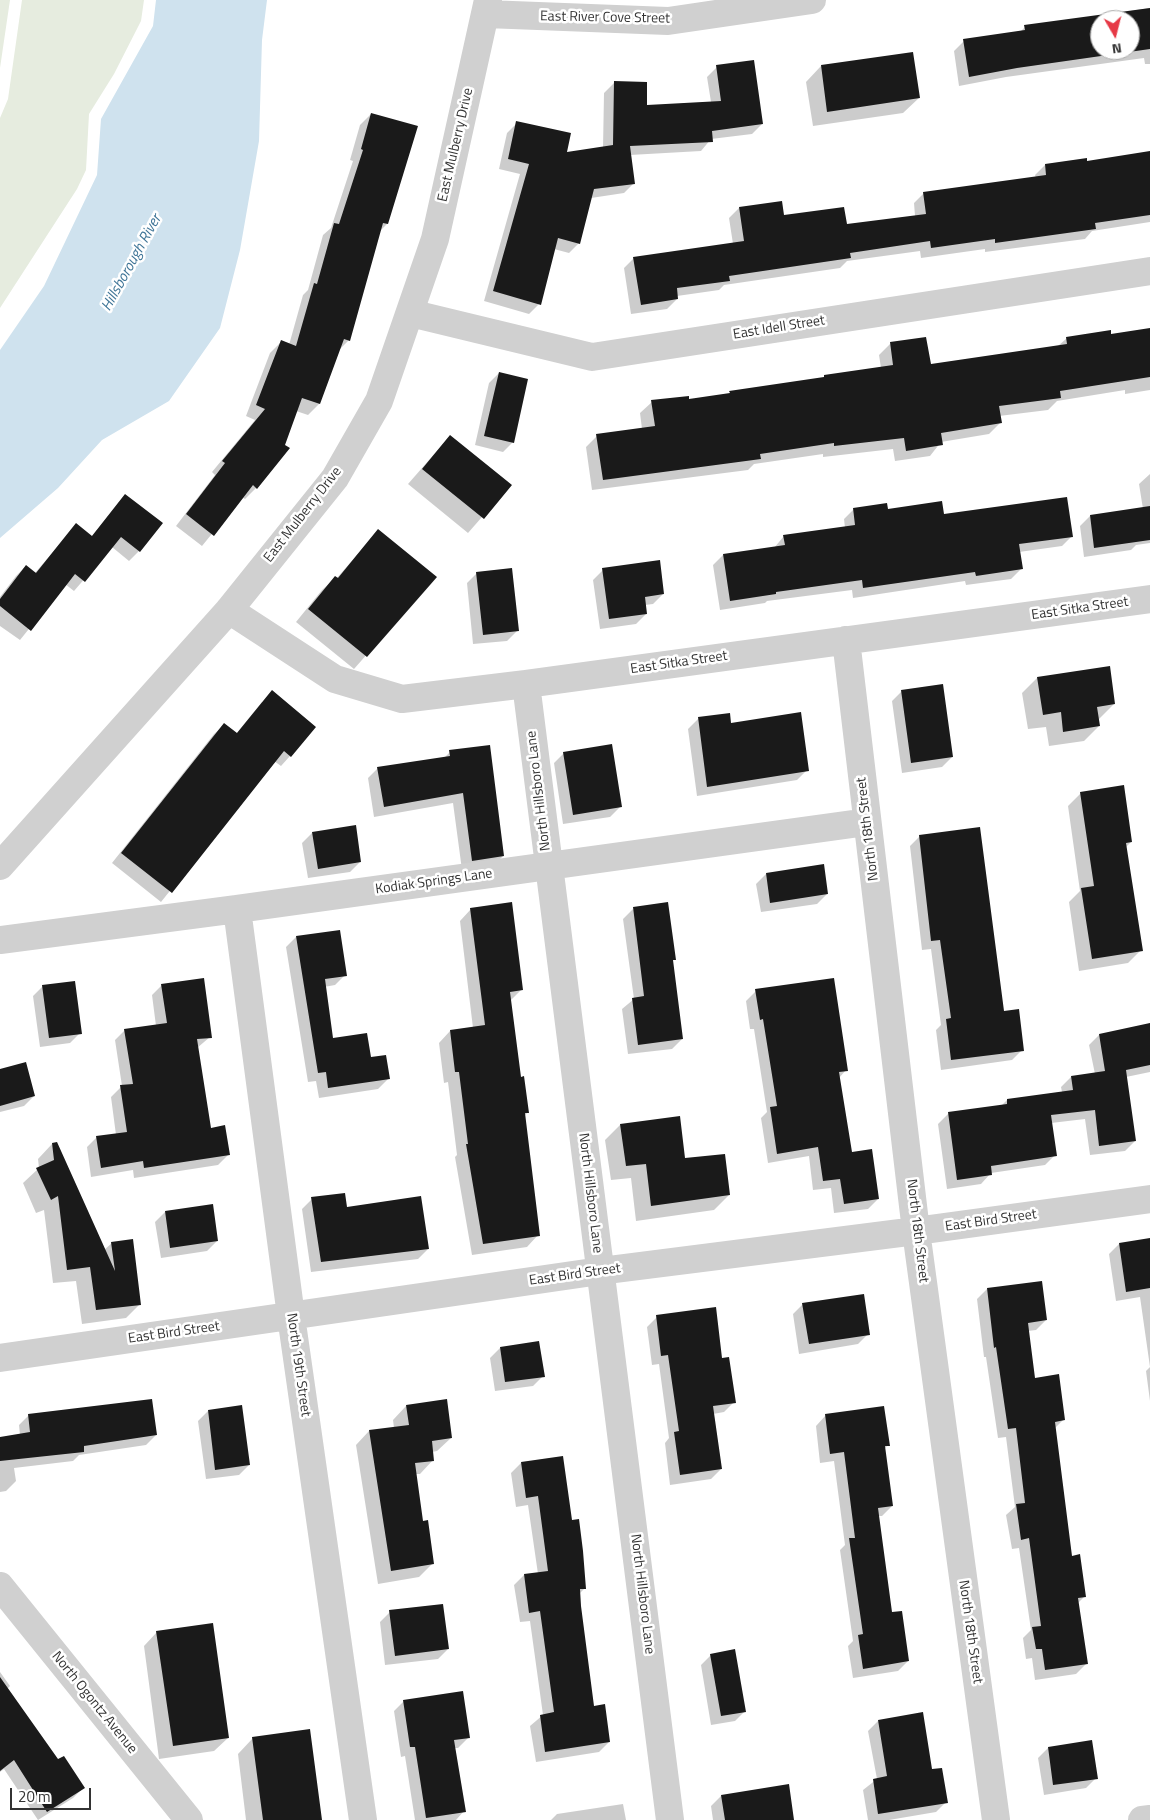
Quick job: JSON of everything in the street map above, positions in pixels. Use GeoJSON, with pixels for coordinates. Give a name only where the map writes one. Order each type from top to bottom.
{"type":"FeatureCollection","features":[{"type":"Feature","properties":{"kind":"street","name":"East River Cove Street"},"geometry":{"type":"LineString","coordinates":[[487,7],[668,21],[812,0]]}},
{"type":"Feature","properties":{"kind":"street","name":"East Mulberry Drive"},"geometry":{"type":"LineString","coordinates":[[0,866],[229,610],[335,478],[379,401],[435,239],[487,7]]}},
{"type":"Feature","properties":{"kind":"street","name":"East Idell Street"},"geometry":{"type":"LineString","coordinates":[[410,313],[592,357],[1150,271]]}},
{"type":"Feature","properties":{"kind":"street","name":"East Sitka Street"},"geometry":{"type":"LineString","coordinates":[[229,610],[335,679],[402,699],[1150,600]]}},
{"type":"Feature","properties":{"kind":"street","name":"North 18th Street"},"geometry":{"type":"LineString","coordinates":[[846,640],[916,1231],[996,1820]]}},
{"type":"Feature","properties":{"kind":"street","name":"North Hillsboro Lane"},"geometry":{"type":"LineString","coordinates":[[526,684],[670,1820]]}},
{"type":"Feature","properties":{"kind":"street","name":"Kodiak Springs Lane"},"geometry":{"type":"LineString","coordinates":[[0,940],[548,867],[867,822]]}},
{"type":"Feature","properties":{"kind":"street","name":"North 19th Street"},"geometry":{"type":"LineString","coordinates":[[237,909],[291,1316],[363,1820]]}},
{"type":"Feature","properties":{"kind":"street","name":"East Bird Street"},"geometry":{"type":"LineString","coordinates":[[0,1358],[600,1271],[1150,1199]]}},
{"type":"Feature","properties":{"kind":"street","name":"North Ogontz Avenue"},"geometry":{"type":"LineString","coordinates":[[0,1586],[189,1820]]}},
{"type":"Feature","properties":{"kind":"street"},"geometry":{"type":"LineString","coordinates":[[1142,1820],[1150,1819]]}},
{"type":"Feature","properties":{"kind":"shaded area"},"geometry":{"type":"Polygon","coordinates":[[[0,0],[10,0],[0,68],[0,0]]]}},
{"type":"Feature","properties":{"kind":"shaded area"},"geometry":{"type":"Polygon","coordinates":[[[22,0],[144,0],[141,21],[114,74],[89,114],[86,170],[77,189],[0,308],[0,118],[8,99],[22,0]]]}},
{"type":"Feature","properties":{"kind":"water","name":"Hillsborough River"},"geometry":{"type":"Polygon","coordinates":[[[156,0],[267,0],[262,40],[259,141],[240,250],[220,328],[169,401],[102,440],[58,488],[0,538],[0,350],[44,286],[97,175],[101,119],[153,26],[156,0]]]}},
{"type":"Feature","properties":{"kind":"building"},"geometry":{"type":"Polygon","coordinates":[[[1150,8],[1150,49],[1140,50],[1140,10],[1135,10],[1150,8]]]}},
{"type":"Feature","properties":{"kind":"building"},"geometry":{"type":"Polygon","coordinates":[[[1090,16],[1090,58],[969,77],[963,39],[1025,30],[1024,25],[1090,16]]]}},
{"type":"Feature","properties":{"kind":"building"},"geometry":{"type":"Polygon","coordinates":[[[913,52],[920,98],[827,112],[821,65],[913,52]]]}},
{"type":"Feature","properties":{"kind":"building"},"geometry":{"type":"Polygon","coordinates":[[[754,60],[763,124],[712,131],[713,142],[630,146],[635,184],[594,189],[580,244],[558,238],[541,305],[493,291],[529,164],[508,159],[516,121],[571,133],[567,152],[613,145],[614,81],[647,82],[647,105],[721,101],[716,65],[754,60]]]}},
{"type":"Feature","properties":{"kind":"building"},"geometry":{"type":"Polygon","coordinates":[[[371,113],[418,126],[388,224],[383,223],[350,341],[344,339],[320,404],[302,398],[285,445],[290,448],[257,489],[253,485],[214,536],[186,514],[225,463],[222,461],[265,409],[256,405],[281,340],[296,346],[314,283],[317,284],[334,223],[339,224],[363,150],[361,149],[371,113]]]}},
{"type":"Feature","properties":{"kind":"building"},"geometry":{"type":"Polygon","coordinates":[[[1150,151],[1150,215],[1095,223],[1096,229],[995,243],[995,239],[931,248],[930,241],[850,253],[851,258],[729,276],[730,281],[677,288],[678,299],[641,305],[633,257],[744,241],[739,207],[782,201],[784,215],[844,207],[847,224],[926,214],[923,192],[1046,175],[1045,164],[1087,158],[1087,161],[1150,151]]]}},
{"type":"Feature","properties":{"kind":"building"},"geometry":{"type":"Polygon","coordinates":[[[1150,328],[1150,377],[1060,391],[1061,398],[999,406],[1002,423],[941,433],[943,445],[906,451],[904,438],[834,446],[834,443],[760,454],[761,459],[603,480],[596,434],[655,426],[651,400],[689,396],[689,399],[893,365],[890,342],[926,337],[931,364],[1067,344],[1066,337],[1111,330],[1111,334],[1150,328]]]}},
{"type":"Feature","properties":{"kind":"building"},"geometry":{"type":"Polygon","coordinates":[[[499,372],[528,379],[514,443],[484,436],[499,372]]]}},
{"type":"Feature","properties":{"kind":"building"},"geometry":{"type":"Polygon","coordinates":[[[450,435],[512,485],[484,519],[422,469],[450,435]]]}},
{"type":"Feature","properties":{"kind":"building"},"geometry":{"type":"Polygon","coordinates":[[[125,494],[163,523],[140,552],[121,537],[85,582],[75,574],[31,631],[0,606],[0,599],[26,565],[36,573],[76,523],[92,536],[125,494]]]}},
{"type":"Feature","properties":{"kind":"building"},"geometry":{"type":"Polygon","coordinates":[[[1067,497],[1073,537],[1019,544],[1023,569],[976,576],[975,572],[863,588],[862,580],[776,592],[776,594],[730,601],[723,554],[785,545],[783,535],[855,525],[853,508],[887,503],[888,509],[942,501],[944,514],[1067,497]]]}},
{"type":"Feature","properties":{"kind":"building"},"geometry":{"type":"Polygon","coordinates":[[[1150,506],[1150,540],[1094,548],[1090,515],[1150,506]]]}},
{"type":"Feature","properties":{"kind":"building"},"geometry":{"type":"Polygon","coordinates":[[[378,529],[437,577],[367,657],[308,609],[335,576],[338,578],[378,529]]]}},
{"type":"Feature","properties":{"kind":"building"},"geometry":{"type":"Polygon","coordinates":[[[660,560],[664,594],[645,597],[647,614],[609,619],[602,568],[660,560]]]}},
{"type":"Feature","properties":{"kind":"building"},"geometry":{"type":"Polygon","coordinates":[[[512,568],[519,631],[483,635],[476,572],[512,568]]]}},
{"type":"Feature","properties":{"kind":"building"},"geometry":{"type":"Polygon","coordinates":[[[1110,666],[1115,704],[1097,707],[1100,726],[1063,732],[1061,712],[1043,715],[1037,677],[1110,666]]]}},
{"type":"Feature","properties":{"kind":"building"},"geometry":{"type":"Polygon","coordinates":[[[943,684],[953,757],[911,763],[901,690],[943,684]]]}},
{"type":"Feature","properties":{"kind":"building"},"geometry":{"type":"Polygon","coordinates":[[[272,690],[316,727],[291,757],[284,751],[172,893],[121,853],[224,723],[237,733],[272,690]]]}},
{"type":"Feature","properties":{"kind":"building"},"geometry":{"type":"Polygon","coordinates":[[[801,712],[809,771],[707,787],[698,717],[730,713],[731,723],[801,712]]]}},
{"type":"Feature","properties":{"kind":"building"},"geometry":{"type":"Polygon","coordinates":[[[612,744],[622,807],[573,815],[563,752],[612,744]]]}},
{"type":"Feature","properties":{"kind":"building"},"geometry":{"type":"Polygon","coordinates":[[[490,745],[504,856],[472,861],[463,793],[384,807],[377,767],[450,756],[449,750],[490,745]]]}},
{"type":"Feature","properties":{"kind":"building"},"geometry":{"type":"Polygon","coordinates":[[[1124,785],[1132,842],[1126,843],[1143,951],[1092,959],[1081,888],[1094,886],[1080,792],[1124,785]]]}},
{"type":"Feature","properties":{"kind":"building"},"geometry":{"type":"Polygon","coordinates":[[[356,825],[361,862],[318,869],[312,832],[356,825]]]}},
{"type":"Feature","properties":{"kind":"building"},"geometry":{"type":"Polygon","coordinates":[[[980,827],[1004,1011],[1019,1009],[1024,1051],[951,1060],[946,1019],[951,1018],[940,940],[931,941],[919,835],[980,827]]]}},
{"type":"Feature","properties":{"kind":"building"},"geometry":{"type":"Polygon","coordinates":[[[824,864],[828,894],[770,903],[766,873],[824,864]]]}},
{"type":"Feature","properties":{"kind":"building"},"geometry":{"type":"Polygon","coordinates":[[[512,902],[523,990],[510,992],[521,1077],[524,1076],[529,1113],[525,1113],[540,1236],[483,1244],[466,1144],[468,1144],[459,1072],[455,1072],[450,1030],[485,1025],[470,908],[512,902]]]}},
{"type":"Feature","properties":{"kind":"building"},"geometry":{"type":"Polygon","coordinates":[[[668,902],[676,960],[673,960],[683,1039],[638,1045],[632,998],[644,996],[633,907],[668,902]]]}},
{"type":"Feature","properties":{"kind":"building"},"geometry":{"type":"Polygon","coordinates":[[[340,930],[347,976],[325,979],[333,1038],[367,1033],[371,1057],[386,1055],[390,1079],[328,1088],[326,1072],[318,1073],[296,936],[340,930]]]}},
{"type":"Feature","properties":{"kind":"building"},"geometry":{"type":"Polygon","coordinates":[[[204,978],[212,1038],[197,1039],[211,1128],[225,1125],[230,1155],[144,1168],[143,1161],[101,1168],[96,1136],[127,1132],[120,1085],[133,1084],[124,1029],[167,1023],[161,984],[204,978]]]}},
{"type":"Feature","properties":{"kind":"building"},"geometry":{"type":"Polygon","coordinates":[[[834,978],[848,1071],[839,1072],[852,1152],[872,1149],[879,1199],[844,1204],[840,1179],[823,1181],[818,1147],[777,1154],[770,1107],[777,1106],[763,1019],[760,1020],[755,989],[834,978]]]}},
{"type":"Feature","properties":{"kind":"building"},"geometry":{"type":"Polygon","coordinates":[[[75,981],[82,1034],[49,1038],[42,985],[75,981]]]}},
{"type":"Feature","properties":{"kind":"building"},"geometry":{"type":"Polygon","coordinates":[[[1150,1023],[1150,1065],[1126,1070],[1136,1141],[1099,1146],[1095,1110],[1051,1115],[1057,1156],[991,1166],[992,1175],[957,1180],[948,1112],[1007,1104],[1007,1099],[1073,1090],[1071,1076],[1105,1071],[1099,1034],[1150,1023]]]}},
{"type":"Feature","properties":{"kind":"building"},"geometry":{"type":"Polygon","coordinates":[[[26,1062],[35,1096],[0,1106],[0,1069],[26,1062]]]}},
{"type":"Feature","properties":{"kind":"building"},"geometry":{"type":"Polygon","coordinates":[[[680,1116],[685,1158],[725,1154],[730,1195],[651,1206],[646,1164],[626,1166],[620,1124],[680,1116]]]}},
{"type":"Feature","properties":{"kind":"building"},"geometry":{"type":"Polygon","coordinates":[[[57,1142],[115,1271],[111,1242],[133,1239],[141,1305],[96,1310],[90,1267],[67,1270],[58,1196],[51,1200],[36,1168],[54,1160],[52,1143],[57,1142]]]}},
{"type":"Feature","properties":{"kind":"building"},"geometry":{"type":"Polygon","coordinates":[[[345,1193],[347,1207],[421,1196],[429,1249],[321,1262],[311,1197],[345,1193]]]}},
{"type":"Feature","properties":{"kind":"building"},"geometry":{"type":"Polygon","coordinates":[[[213,1204],[218,1241],[170,1248],[165,1211],[213,1204]]]}},
{"type":"Feature","properties":{"kind":"building"},"geometry":{"type":"Polygon","coordinates":[[[1150,1238],[1150,1288],[1126,1292],[1119,1243],[1150,1238]]]}},
{"type":"Feature","properties":{"kind":"building"},"geometry":{"type":"Polygon","coordinates":[[[1042,1281],[1047,1320],[1028,1323],[1035,1378],[1059,1374],[1065,1420],[1055,1422],[1072,1556],[1080,1554],[1086,1597],[1078,1598],[1088,1664],[1045,1670],[1042,1649],[1036,1649],[1032,1627],[1041,1626],[1029,1538],[1021,1540],[1016,1504],[1025,1503],[1016,1428],[1008,1429],[996,1347],[994,1348],[987,1288],[1042,1281]]]}},
{"type":"Feature","properties":{"kind":"building"},"geometry":{"type":"Polygon","coordinates":[[[864,1294],[870,1335],[809,1344],[802,1303],[864,1294]]]}},
{"type":"Feature","properties":{"kind":"building"},"geometry":{"type":"Polygon","coordinates":[[[716,1307],[722,1358],[729,1357],[736,1403],[713,1406],[722,1469],[680,1475],[674,1432],[679,1431],[668,1355],[661,1356],[656,1315],[716,1307]]]}},
{"type":"Feature","properties":{"kind":"building"},"geometry":{"type":"Polygon","coordinates":[[[539,1341],[545,1377],[505,1382],[500,1347],[539,1341]]]}},
{"type":"Feature","properties":{"kind":"building"},"geometry":{"type":"Polygon","coordinates":[[[152,1399],[157,1435],[84,1446],[84,1452],[0,1461],[0,1437],[30,1432],[28,1414],[152,1399]]]}},
{"type":"Feature","properties":{"kind":"building"},"geometry":{"type":"Polygon","coordinates":[[[447,1399],[452,1438],[432,1441],[434,1461],[415,1463],[423,1521],[428,1520],[434,1564],[391,1571],[369,1430],[409,1425],[406,1405],[447,1399]]]}},
{"type":"Feature","properties":{"kind":"building"},"geometry":{"type":"Polygon","coordinates":[[[242,1405],[250,1465],[215,1470],[208,1410],[242,1405]]]}},
{"type":"Feature","properties":{"kind":"building"},"geometry":{"type":"Polygon","coordinates":[[[884,1406],[890,1446],[885,1446],[893,1506],[878,1508],[892,1612],[902,1611],[909,1661],[863,1669],[858,1635],[863,1634],[849,1538],[855,1538],[844,1452],[830,1454],[825,1414],[884,1406]]]}},
{"type":"Feature","properties":{"kind":"building"},"geometry":{"type":"Polygon","coordinates":[[[563,1456],[572,1520],[579,1519],[583,1551],[586,1589],[580,1589],[581,1606],[594,1706],[605,1704],[610,1742],[545,1752],[540,1715],[554,1712],[540,1611],[529,1613],[524,1574],[548,1571],[538,1496],[526,1498],[521,1462],[563,1456]]]}},
{"type":"Feature","properties":{"kind":"building"},"geometry":{"type":"Polygon","coordinates":[[[443,1604],[449,1649],[395,1656],[389,1610],[443,1604]]]}},
{"type":"Feature","properties":{"kind":"building"},"geometry":{"type":"Polygon","coordinates":[[[213,1623],[229,1738],[173,1746],[156,1631],[213,1623]]]}},
{"type":"Feature","properties":{"kind":"building"},"geometry":{"type":"Polygon","coordinates":[[[735,1649],[746,1712],[721,1716],[710,1654],[735,1649]]]}},
{"type":"Feature","properties":{"kind":"building"},"geometry":{"type":"Polygon","coordinates":[[[0,1677],[58,1759],[64,1756],[85,1788],[47,1812],[14,1760],[0,1771],[0,1677]]]}},
{"type":"Feature","properties":{"kind":"building"},"geometry":{"type":"Polygon","coordinates":[[[463,1691],[470,1738],[454,1740],[466,1812],[426,1818],[415,1747],[410,1747],[403,1700],[463,1691]]]}},
{"type":"Feature","properties":{"kind":"building"},"geometry":{"type":"Polygon","coordinates":[[[923,1712],[932,1769],[942,1768],[948,1803],[878,1814],[873,1779],[887,1776],[878,1720],[923,1712]]]}},
{"type":"Feature","properties":{"kind":"building"},"geometry":{"type":"Polygon","coordinates":[[[310,1729],[322,1820],[263,1820],[252,1737],[310,1729]]]}},
{"type":"Feature","properties":{"kind":"building"},"geometry":{"type":"Polygon","coordinates":[[[1092,1740],[1098,1779],[1053,1785],[1048,1747],[1092,1740]]]}},
{"type":"Feature","properties":{"kind":"building"},"geometry":{"type":"Polygon","coordinates":[[[789,1784],[794,1820],[725,1820],[721,1795],[789,1784]]]}}]}
